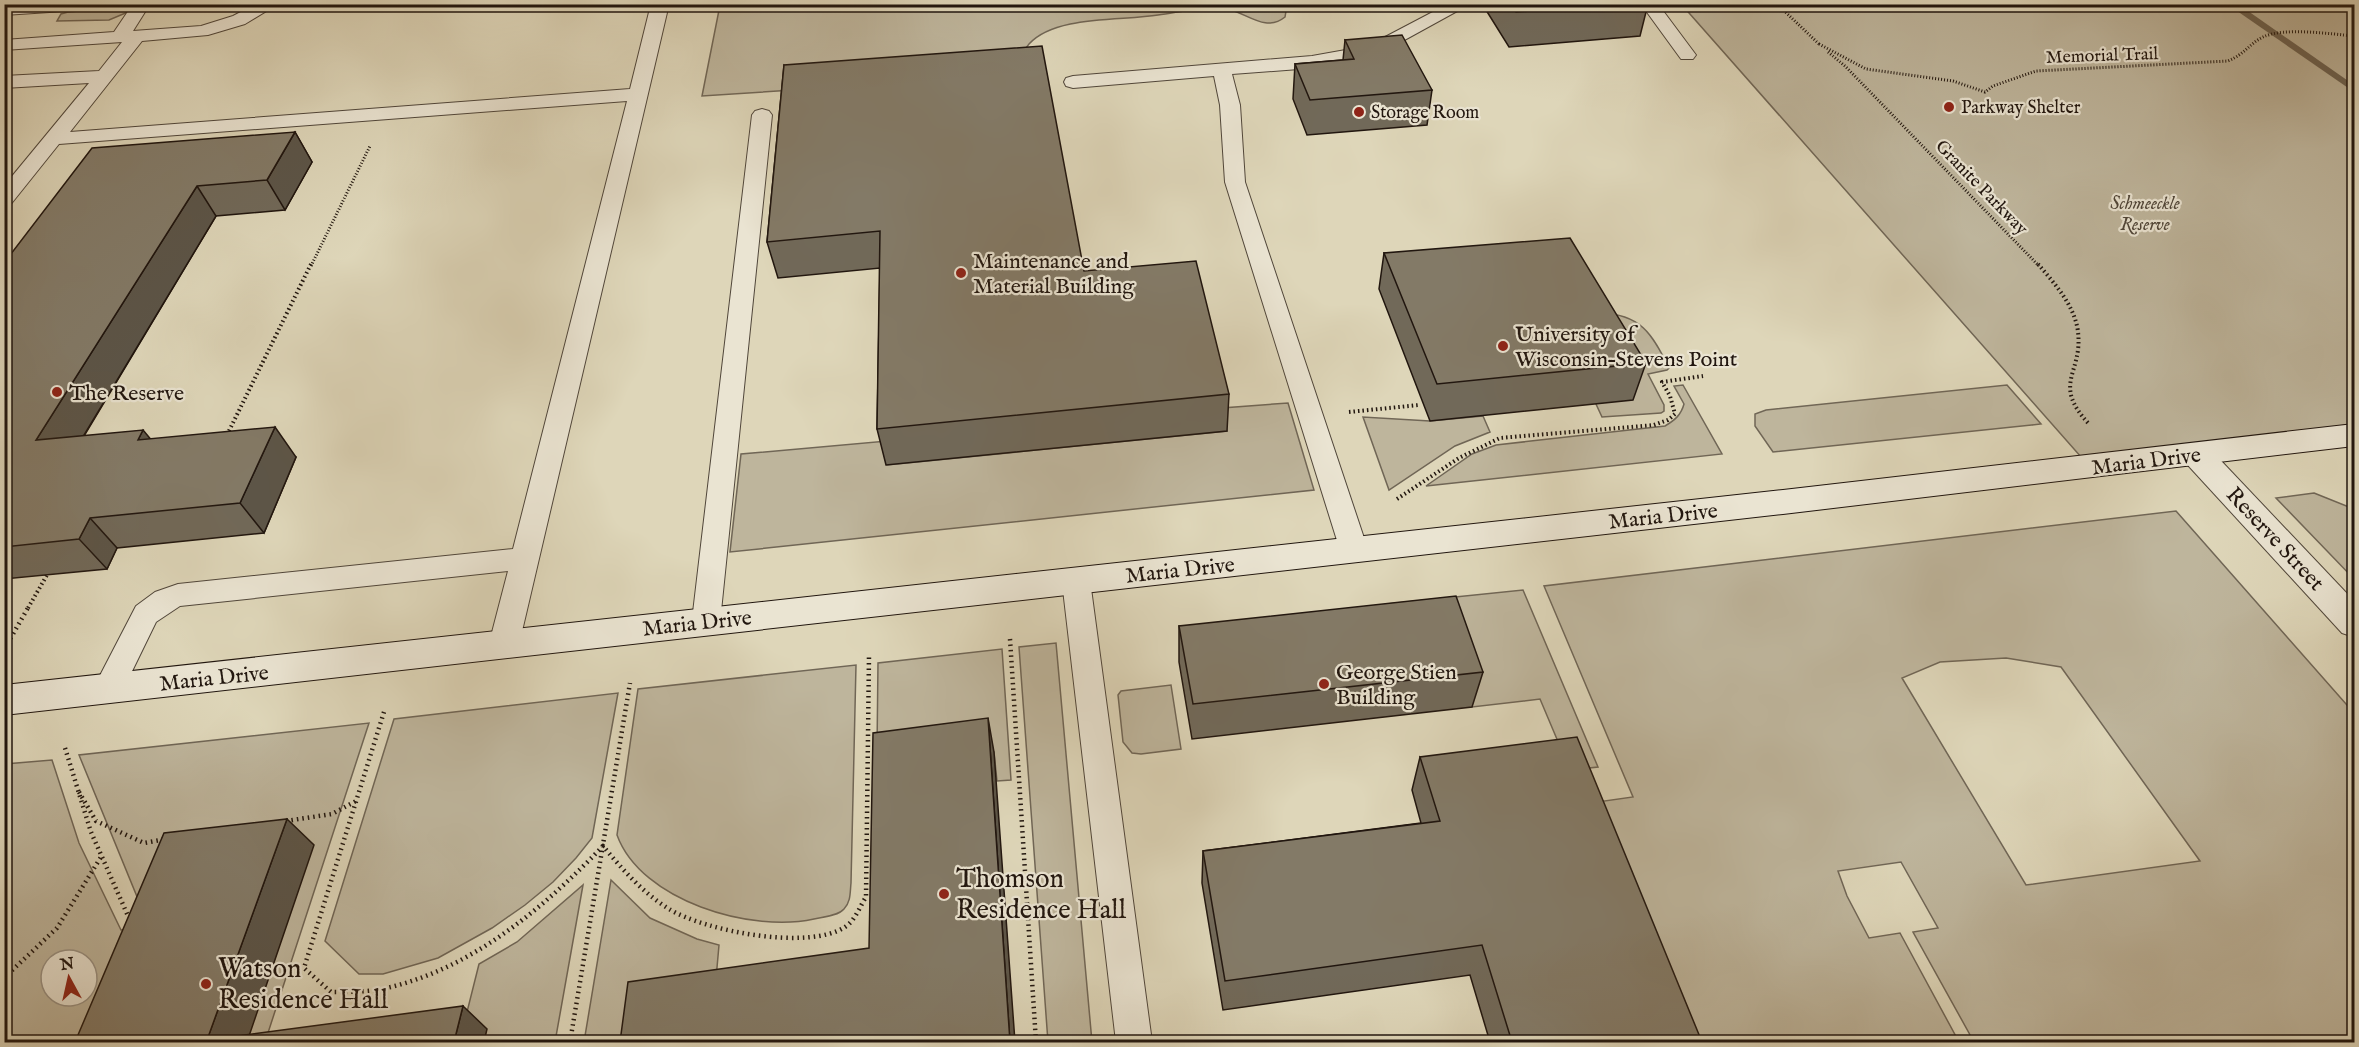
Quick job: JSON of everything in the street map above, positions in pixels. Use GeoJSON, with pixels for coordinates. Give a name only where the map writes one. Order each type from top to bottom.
{"type":"FeatureCollection","features":[{"type":"Feature","properties":{"kind":"street","name":"Maria Drive"},"geometry":{"type":"LineString","coordinates":[[4,700],[1354,550],[2355,435]]}},
{"type":"Feature","properties":{"kind":"street","name":"Reserve Street"},"geometry":{"type":"LineString","coordinates":[[2196,454],[2355,623]]}},
{"type":"Feature","properties":{"kind":"lane"},"geometry":{"type":"LineString","coordinates":[[4,10],[95,4]]}},
{"type":"Feature","properties":{"kind":"lane"},"geometry":{"type":"LineString","coordinates":[[4,200],[105,76],[128,37],[142,4]]}},
{"type":"Feature","properties":{"kind":"lane"},"geometry":{"type":"LineString","coordinates":[[10,44],[202,31],[239,20],[270,4]]}},
{"type":"Feature","properties":{"kind":"lane"},"geometry":{"type":"LineString","coordinates":[[504,644],[660,4]]}},
{"type":"Feature","properties":{"kind":"lane"},"geometry":{"type":"LineString","coordinates":[[1073,82],[1312,62],[1373,50],[1424,21],[1462,4]]}},
{"type":"Feature","properties":{"kind":"lane"},"geometry":{"type":"LineString","coordinates":[[1648,4],[1688,55]]}},
{"type":"Feature","properties":{"kind":"lane"},"geometry":{"type":"LineString","coordinates":[[10,44],[49,7]]}},
{"type":"Feature","properties":{"kind":"lane"},"geometry":{"type":"LineString","coordinates":[[1222,70],[1230,105],[1235,182],[1354,550]]}},
{"type":"Feature","properties":{"kind":"lane"},"geometry":{"type":"LineString","coordinates":[[4,82],[105,76]]}},
{"type":"Feature","properties":{"kind":"lane"},"geometry":{"type":"LineString","coordinates":[[53,140],[638,94]]}},
{"type":"Feature","properties":{"kind":"lane"},"geometry":{"type":"LineString","coordinates":[[706,621],[762,115]]}},
{"type":"Feature","properties":{"kind":"lane"},"geometry":{"type":"LineString","coordinates":[[108,689],[146,614],[165,600],[178,596],[523,559]]}},
{"type":"Feature","properties":{"kind":"lane"},"geometry":{"type":"LineString","coordinates":[[1076,581],[1134,1042]]}},
{"type":"Feature","properties":{"kind":"path","name":"Granite Parkway"},"geometry":{"type":"LineString","coordinates":[[1777,4],[1845,66],[1988,211],[2046,274],[2070,306],[2078,325],[2080,343],[2070,379],[2074,407],[2089,424]]}},
{"type":"Feature","properties":{"kind":"path","name":"Memorial Trail"},"geometry":{"type":"LineString","coordinates":[[1819,44],[1866,69],[1953,81],[1985,92],[1993,86],[2036,71],[2198,65],[2228,61],[2243,54],[2265,36],[2309,31],[2355,36]]}},
{"type":"Feature","properties":{"kind":"path"},"geometry":{"type":"LineString","coordinates":[[222,445],[373,140],[378,114]]}},
{"type":"Feature","properties":{"kind":"path"},"geometry":{"type":"LineString","coordinates":[[1397,499],[1454,460],[1479,446],[1500,438],[1654,425],[1668,420],[1675,414],[1674,406],[1662,382],[1703,376]]}},
{"type":"Feature","properties":{"kind":"path"},"geometry":{"type":"LineString","coordinates":[[1348,412],[1419,405]]}},
{"type":"Feature","properties":{"kind":"path"},"geometry":{"type":"LineString","coordinates":[[5,648],[47,575]]}},
{"type":"Feature","properties":{"kind":"path"},"geometry":{"type":"LineString","coordinates":[[1010,639],[1036,1042]]}},
{"type":"Feature","properties":{"kind":"path"},"geometry":{"type":"LineString","coordinates":[[603,846],[628,876],[647,894],[672,911],[702,922],[735,931],[801,938],[827,934],[847,926],[866,897],[869,655]]}},
{"type":"Feature","properties":{"kind":"path"},"geometry":{"type":"LineString","coordinates":[[570,1042],[630,683]]}},
{"type":"Feature","properties":{"kind":"path"},"geometry":{"type":"LineString","coordinates":[[384,712],[304,968],[331,992],[363,991],[401,983],[473,952],[508,930],[543,903],[578,874],[603,846]]}},
{"type":"Feature","properties":{"kind":"path"},"geometry":{"type":"LineString","coordinates":[[65,748],[91,832],[101,856],[128,916],[137,914]]}},
{"type":"Feature","properties":{"kind":"path"},"geometry":{"type":"LineString","coordinates":[[79,792],[96,821],[144,843],[176,838]]}},
{"type":"Feature","properties":{"kind":"path"},"geometry":{"type":"LineString","coordinates":[[283,822],[332,814],[356,800]]}},
{"type":"Feature","properties":{"kind":"path"},"geometry":{"type":"LineString","coordinates":[[4,978],[57,928],[101,856]]}},
{"type":"Feature","properties":{"kind":"green space"},"geometry":{"type":"Polygon","coordinates":[[[720,5],[1287,5],[1285,17],[1270,23],[1254,20],[1230,10],[1214,8],[1090,21],[1055,28],[1041,35],[1026,47],[1024,59],[1026,75],[702,96],[720,5]]]}},
{"type":"Feature","properties":{"kind":"green space","name":"Schmeeckle Reserve"},"geometry":{"type":"Polygon","coordinates":[[[1682,5],[2354,5],[2354,435],[2089,466],[1682,5]]]}},
{"type":"Feature","properties":{"kind":"green space"},"geometry":{"type":"Polygon","coordinates":[[[122,7],[128,12],[109,20],[57,21],[61,14],[68,12],[122,7]]]}},
{"type":"Feature","properties":{"kind":"green space"},"geometry":{"type":"Polygon","coordinates":[[[1600,313],[1614,314],[1635,322],[1650,335],[1657,345],[1669,368],[1648,374],[1664,405],[1664,411],[1661,413],[1602,417],[1596,404],[1600,313]]]}},
{"type":"Feature","properties":{"kind":"green space"},"geometry":{"type":"Polygon","coordinates":[[[1683,385],[1722,454],[1426,486],[1472,454],[1496,445],[1665,426],[1677,417],[1683,408],[1684,404],[1674,386],[1683,385]]]}},
{"type":"Feature","properties":{"kind":"green space"},"geometry":{"type":"Polygon","coordinates":[[[2007,385],[2041,424],[1773,452],[1755,426],[1755,414],[1766,410],[2007,385]]]}},
{"type":"Feature","properties":{"kind":"green space"},"geometry":{"type":"Polygon","coordinates":[[[1288,403],[1314,490],[730,552],[741,454],[887,441],[887,465],[1227,431],[1222,408],[1288,403]]]}},
{"type":"Feature","properties":{"kind":"green space"},"geometry":{"type":"Polygon","coordinates":[[[1483,416],[1490,432],[1455,446],[1389,490],[1363,417],[1430,421],[1483,416]]]}},
{"type":"Feature","properties":{"kind":"green space"},"geometry":{"type":"Polygon","coordinates":[[[2314,493],[2354,509],[2354,579],[2276,498],[2314,493]]]}},
{"type":"Feature","properties":{"kind":"green space"},"geometry":{"type":"Polygon","coordinates":[[[2176,511],[2354,713],[2354,1042],[1974,1042],[1913,932],[1938,928],[1901,862],[1838,871],[1847,896],[1869,938],[1900,933],[1959,1042],[1669,1042],[1576,805],[1633,797],[1544,586],[2176,511]],[[2006,658],[1940,662],[1902,678],[2026,885],[2200,861],[2061,667],[2006,658]]]}},
{"type":"Feature","properties":{"kind":"green space"},"geometry":{"type":"Polygon","coordinates":[[[1523,590],[1598,767],[1570,770],[1540,699],[1472,707],[1447,632],[1387,604],[1523,590]]]}},
{"type":"Feature","properties":{"kind":"green space"},"geometry":{"type":"Polygon","coordinates":[[[1056,643],[1092,1042],[1048,1042],[1019,647],[1056,643]]]}},
{"type":"Feature","properties":{"kind":"green space"},"geometry":{"type":"Polygon","coordinates":[[[1002,649],[1011,780],[997,781],[994,752],[877,749],[878,663],[1002,649]]]}},
{"type":"Feature","properties":{"kind":"green space"},"geometry":{"type":"Polygon","coordinates":[[[856,665],[851,883],[849,900],[841,911],[826,917],[788,922],[760,921],[730,916],[701,907],[673,894],[649,878],[630,858],[617,835],[638,689],[856,665]]]}},
{"type":"Feature","properties":{"kind":"green space"},"geometry":{"type":"Polygon","coordinates":[[[1171,685],[1181,749],[1132,753],[1123,742],[1118,695],[1121,691],[1171,685]]]}},
{"type":"Feature","properties":{"kind":"green space"},"geometry":{"type":"Polygon","coordinates":[[[618,693],[592,838],[553,882],[492,928],[438,958],[383,974],[359,974],[325,941],[394,719],[618,693]]]}},
{"type":"Feature","properties":{"kind":"green space"},"geometry":{"type":"Polygon","coordinates":[[[369,723],[265,1042],[247,1042],[138,899],[79,755],[369,723]]]}},
{"type":"Feature","properties":{"kind":"green space"},"geometry":{"type":"Polygon","coordinates":[[[52,760],[79,843],[121,930],[150,928],[122,1042],[5,1042],[5,764],[52,760]]]}},
{"type":"Feature","properties":{"kind":"green space"},"geometry":{"type":"Polygon","coordinates":[[[611,880],[650,918],[697,939],[719,945],[714,1001],[646,1042],[584,1042],[611,880]]]}},
{"type":"Feature","properties":{"kind":"green space"},"geometry":{"type":"Polygon","coordinates":[[[583,885],[555,1042],[484,1042],[486,1029],[462,1032],[479,964],[517,942],[583,885]]]}},
{"type":"Feature","properties":{"kind":"building"},"geometry":{"type":"Polygon","coordinates":[[[1510,4],[1622,4],[1516,12],[1510,4]]]}},
{"type":"Feature","properties":{"kind":"building"},"geometry":{"type":"Polygon","coordinates":[[[1402,35],[1432,90],[1310,100],[1295,64],[1354,59],[1345,40],[1402,35]]]}},
{"type":"Feature","properties":{"kind":"building","name":"Maintenance and Material Building"},"geometry":{"type":"Polygon","coordinates":[[[1042,46],[1084,271],[1196,261],[1229,394],[877,429],[880,231],[767,242],[784,65],[1042,46]]]}},
{"type":"Feature","properties":{"kind":"building","name":"The Reserve"},"geometry":{"type":"Polygon","coordinates":[[[295,132],[267,180],[197,186],[36,440],[143,430],[138,440],[275,427],[240,503],[90,518],[79,539],[4,547],[4,263],[92,148],[295,132]]]}},
{"type":"Feature","properties":{"kind":"building"},"geometry":{"type":"Polygon","coordinates":[[[1570,238],[1646,363],[1437,384],[1384,253],[1570,238]]]}},
{"type":"Feature","properties":{"kind":"building"},"geometry":{"type":"Polygon","coordinates":[[[1456,596],[1483,672],[1193,704],[1179,626],[1456,596]]]}},
{"type":"Feature","properties":{"kind":"building","name":"Thomson Residence Hall"},"geometry":{"type":"Polygon","coordinates":[[[988,718],[1010,1042],[620,1042],[628,982],[869,948],[873,733],[988,718]]]}},
{"type":"Feature","properties":{"kind":"building"},"geometry":{"type":"Polygon","coordinates":[[[1577,737],[1702,1042],[1512,1042],[1482,945],[1225,981],[1203,851],[1440,821],[1420,757],[1577,737]]]}},
{"type":"Feature","properties":{"kind":"building"},"geometry":{"type":"Polygon","coordinates":[[[287,819],[207,1040],[463,1006],[454,1042],[75,1042],[89,1008],[99,1008],[99,986],[164,833],[287,819]]]}},
{"type":"Feature","properties":{"kind":"waterway"},"geometry":{"type":"LineString","coordinates":[[2231,4],[2354,89]]}},
{"type":"Feature","properties":{"kind":"place","name":"Parkway Shelter"},"geometry":{"type":"Point","coordinates":[1949,107]}},
{"type":"Feature","properties":{"kind":"place","name":"Storage Room"},"geometry":{"type":"Point","coordinates":[1359,112]}},
{"type":"Feature","properties":{"kind":"place","name":"Maintenance and Material Building"},"geometry":{"type":"Point","coordinates":[961,273]}},
{"type":"Feature","properties":{"kind":"place","name":"University of Wisconsin–Stevens Point"},"geometry":{"type":"Point","coordinates":[1503,346]}},
{"type":"Feature","properties":{"kind":"place","name":"The Reserve"},"geometry":{"type":"Point","coordinates":[57,392]}},
{"type":"Feature","properties":{"kind":"place","name":"George Stien Building"},"geometry":{"type":"Point","coordinates":[1324,684]}},
{"type":"Feature","properties":{"kind":"place","name":"Thomson Residence Hall"},"geometry":{"type":"Point","coordinates":[944,894]}},
{"type":"Feature","properties":{"kind":"place","name":"Watson Residence Hall"},"geometry":{"type":"Point","coordinates":[206,984]}}]}
